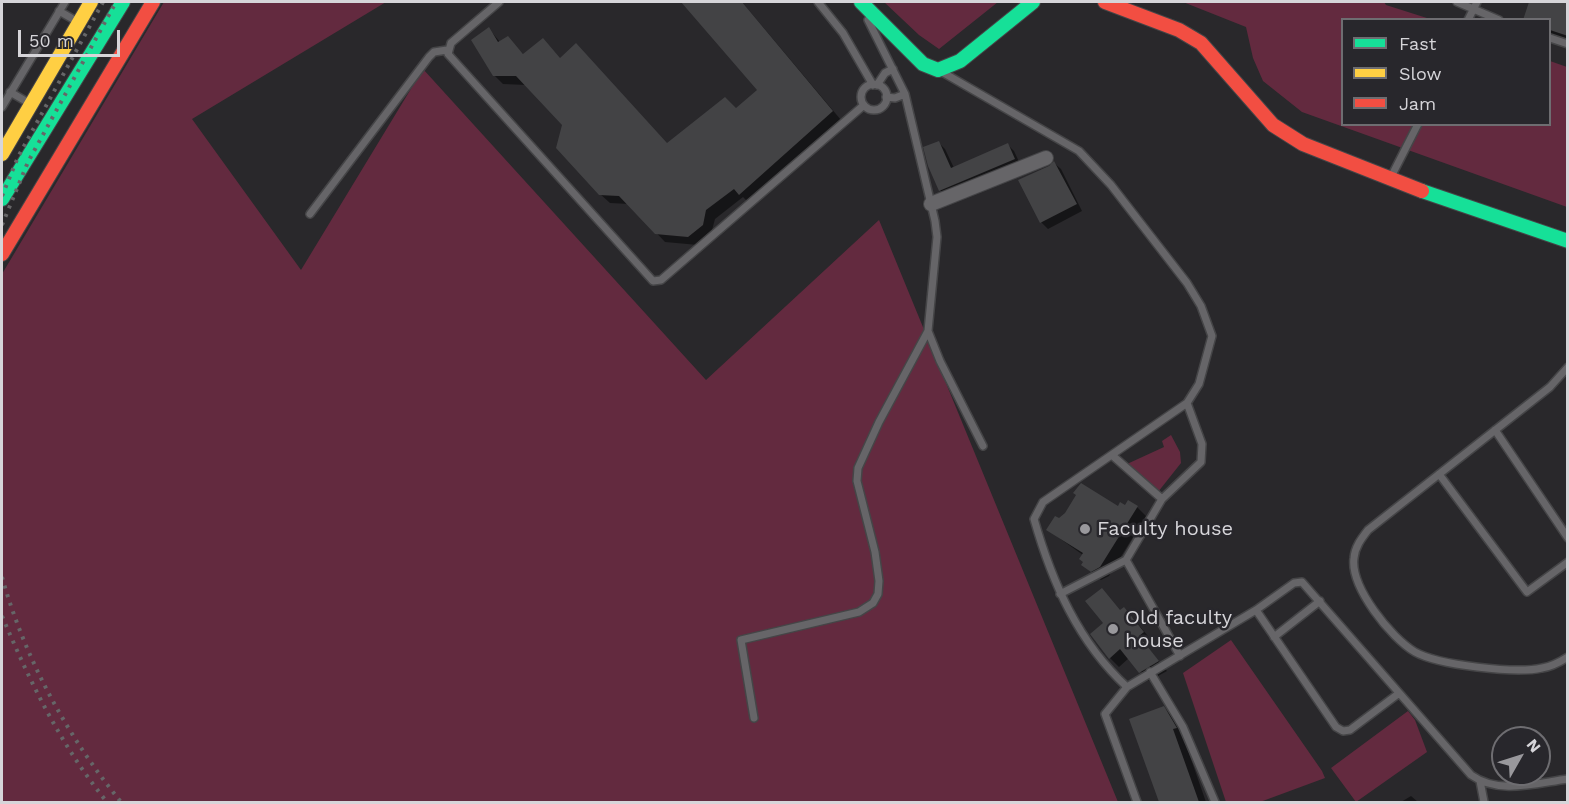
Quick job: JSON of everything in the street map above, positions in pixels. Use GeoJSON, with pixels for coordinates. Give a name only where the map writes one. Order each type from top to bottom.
{"type":"FeatureCollection","features":[{"type":"Feature","properties":{"kind":"street"},"geometry":{"type":"LineString","coordinates":[[2,154],[91,2]]}},
{"type":"Feature","properties":{"kind":"street"},"geometry":{"type":"LineString","coordinates":[[2,199],[123,2]]}},
{"type":"Feature","properties":{"kind":"street"},"geometry":{"type":"LineString","coordinates":[[2,254],[153,2]]}},
{"type":"Feature","properties":{"kind":"street"},"geometry":{"type":"LineString","coordinates":[[860,2],[923,64],[938,70],[960,61],[1033,2]]}},
{"type":"Feature","properties":{"kind":"street"},"geometry":{"type":"LineString","coordinates":[[1105,2],[1189,34],[1201,43],[1273,125],[1289,137],[1390,179],[1568,241]]}},
{"type":"Feature","properties":{"kind":"street"},"geometry":{"type":"LineString","coordinates":[[931,204],[1046,158]]}},
{"type":"Feature","properties":{"kind":"lane"},"geometry":{"type":"LineString","coordinates":[[2,107],[65,2]]}},
{"type":"Feature","properties":{"kind":"lane"},"geometry":{"type":"LineString","coordinates":[[447,50],[451,43],[499,2]]}},
{"type":"Feature","properties":{"kind":"lane"},"geometry":{"type":"LineString","coordinates":[[819,2],[843,33],[875,85],[884,90],[886,97],[884,105],[878,110],[870,110],[864,105],[861,94],[866,87],[875,85],[885,73],[893,69]]}},
{"type":"Feature","properties":{"kind":"lane"},"geometry":{"type":"LineString","coordinates":[[754,718],[741,640],[859,612],[873,603],[878,594],[878,567],[857,481],[858,468],[879,422],[928,332],[937,237],[931,204],[905,94],[860,2]]}},
{"type":"Feature","properties":{"kind":"lane"},"geometry":{"type":"LineString","coordinates":[[1457,2],[1494,18]]}},
{"type":"Feature","properties":{"kind":"lane"},"geometry":{"type":"LineString","coordinates":[[1469,18],[1477,2]]}},
{"type":"Feature","properties":{"kind":"lane"},"geometry":{"type":"LineString","coordinates":[[60,11],[78,23]]}},
{"type":"Feature","properties":{"kind":"lane"},"geometry":{"type":"LineString","coordinates":[[1551,38],[1568,44]]}},
{"type":"Feature","properties":{"kind":"lane"},"geometry":{"type":"LineString","coordinates":[[447,50],[537,155],[653,281],[661,280],[864,105]]}},
{"type":"Feature","properties":{"kind":"lane"},"geometry":{"type":"LineString","coordinates":[[310,214],[429,57],[434,52],[447,50]]}},
{"type":"Feature","properties":{"kind":"lane"},"geometry":{"type":"LineString","coordinates":[[938,70],[1079,151],[1111,184],[1187,283],[1201,306],[1212,336],[1199,384],[1187,403],[1043,502],[1035,513],[1039,536],[1060,594],[1084,639],[1104,666],[1127,687]]}},
{"type":"Feature","properties":{"kind":"lane"},"geometry":{"type":"LineString","coordinates":[[10,92],[30,105]]}},
{"type":"Feature","properties":{"kind":"lane"},"geometry":{"type":"LineString","coordinates":[[886,97],[895,98],[905,94]]}},
{"type":"Feature","properties":{"kind":"lane"},"geometry":{"type":"LineString","coordinates":[[1390,179],[1417,126]]}},
{"type":"Feature","properties":{"kind":"lane"},"geometry":{"type":"LineString","coordinates":[[928,332],[939,361],[983,446]]}},
{"type":"Feature","properties":{"kind":"lane"},"geometry":{"type":"LineString","coordinates":[[1568,367],[1550,387],[1368,530],[1358,542],[1353,560],[1358,583],[1368,601],[1402,643],[1433,659],[1530,670],[1544,668],[1568,657]]}},
{"type":"Feature","properties":{"kind":"lane"},"geometry":{"type":"LineString","coordinates":[[1060,594],[1126,560],[1162,499],[1201,462],[1202,444],[1187,403]]}},
{"type":"Feature","properties":{"kind":"lane"},"geometry":{"type":"LineString","coordinates":[[1495,430],[1568,538]]}},
{"type":"Feature","properties":{"kind":"lane"},"geometry":{"type":"LineString","coordinates":[[1113,456],[1162,499]]}},
{"type":"Feature","properties":{"kind":"lane"},"geometry":{"type":"LineString","coordinates":[[1439,474],[1527,592],[1568,562]]}},
{"type":"Feature","properties":{"kind":"lane"},"geometry":{"type":"LineString","coordinates":[[1126,560],[1180,656]]}},
{"type":"Feature","properties":{"kind":"lane"},"geometry":{"type":"LineString","coordinates":[[1137,802],[1105,714],[1127,687],[1256,610],[1298,582],[1306,584],[1398,694],[1465,769],[1480,781],[1508,786],[1568,779]]}},
{"type":"Feature","properties":{"kind":"lane"},"geometry":{"type":"LineString","coordinates":[[1274,637],[1320,601]]}},
{"type":"Feature","properties":{"kind":"lane"},"geometry":{"type":"LineString","coordinates":[[1256,610],[1330,720],[1343,731],[1357,726],[1398,694]]}},
{"type":"Feature","properties":{"kind":"lane"},"geometry":{"type":"LineString","coordinates":[[1150,672],[1183,727],[1215,802]]}},
{"type":"Feature","properties":{"kind":"lane"},"geometry":{"type":"LineString","coordinates":[[1480,781],[1484,802]]}},
{"type":"Feature","properties":{"kind":"shaded area"},"geometry":{"type":"Polygon","coordinates":[[[164,2],[386,2],[192,119],[301,270],[423,69],[706,380],[879,220],[1118,802],[2,802],[2,274],[164,2]]]}},
{"type":"Feature","properties":{"kind":"shaded area"},"geometry":{"type":"Polygon","coordinates":[[[884,2],[998,2],[939,49],[919,35],[884,2]]]}},
{"type":"Feature","properties":{"kind":"shaded area"},"geometry":{"type":"Polygon","coordinates":[[[1183,2],[1384,2],[1386,5],[1427,18],[1341,18],[1341,126],[1302,112],[1263,81],[1253,58],[1246,27],[1183,2]]]}},
{"type":"Feature","properties":{"kind":"shaded area"},"geometry":{"type":"Polygon","coordinates":[[[1551,61],[1567,67],[1567,207],[1341,126],[1551,126],[1551,61]]]}},
{"type":"Feature","properties":{"kind":"shaded area"},"geometry":{"type":"Polygon","coordinates":[[[1171,435],[1180,452],[1181,463],[1158,492],[1127,464],[1164,447],[1162,441],[1171,435]]]}},
{"type":"Feature","properties":{"kind":"shaded area"},"geometry":{"type":"Polygon","coordinates":[[[1231,640],[1325,778],[1260,802],[1226,802],[1183,673],[1231,640]]]}},
{"type":"Feature","properties":{"kind":"shaded area"},"geometry":{"type":"Polygon","coordinates":[[[1408,711],[1415,720],[1427,752],[1356,802],[1331,768],[1408,711]]]}},
{"type":"Feature","properties":{"kind":"building"},"geometry":{"type":"Polygon","coordinates":[[[681,2],[742,2],[833,111],[739,195],[734,189],[706,210],[703,225],[688,237],[655,234],[619,196],[599,195],[556,148],[562,125],[516,76],[493,76],[471,40],[489,27],[498,42],[508,36],[523,54],[543,38],[560,58],[576,43],[667,143],[725,97],[736,108],[757,90],[681,2]]]}},
{"type":"Feature","properties":{"kind":"building"},"geometry":{"type":"Polygon","coordinates":[[[1529,2],[1568,2],[1568,36],[1551,30],[1551,18],[1524,18],[1529,2]]]}},
{"type":"Feature","properties":{"kind":"building"},"geometry":{"type":"Polygon","coordinates":[[[939,141],[951,168],[1008,143],[1015,159],[939,191],[923,147],[939,141]]]}},
{"type":"Feature","properties":{"kind":"building"},"geometry":{"type":"Polygon","coordinates":[[[1054,161],[1077,204],[1040,223],[1018,180],[1049,166],[1054,161]]]}},
{"type":"Feature","properties":{"kind":"building","name":"Faculty house"},"geometry":{"type":"Polygon","coordinates":[[[1081,483],[1118,506],[1120,502],[1125,505],[1128,500],[1138,506],[1100,567],[1091,572],[1081,565],[1083,562],[1079,559],[1083,553],[1046,530],[1055,516],[1059,518],[1065,513],[1076,495],[1073,493],[1081,483]]]}},
{"type":"Feature","properties":{"kind":"building","name":"Old faculty house"},"geometry":{"type":"Polygon","coordinates":[[[1102,588],[1120,610],[1124,607],[1144,632],[1139,636],[1159,661],[1139,673],[1120,649],[1109,659],[1090,634],[1103,623],[1085,601],[1102,588]]]}},
{"type":"Feature","properties":{"kind":"building"},"geometry":{"type":"Polygon","coordinates":[[[1164,706],[1177,728],[1173,729],[1199,802],[1159,802],[1129,719],[1164,706]]]}},
{"type":"Feature","properties":{"kind":"railway"},"geometry":{"type":"LineString","coordinates":[[2,196],[18,157],[103,2]]}},
{"type":"Feature","properties":{"kind":"railway"},"geometry":{"type":"LineString","coordinates":[[2,225],[28,162],[116,2]]}},
{"type":"Feature","properties":{"kind":"railway"},"geometry":{"type":"LineString","coordinates":[[2,577],[23,637],[50,696],[83,751],[121,802]]}},
{"type":"Feature","properties":{"kind":"railway"},"geometry":{"type":"LineString","coordinates":[[2,616],[48,713],[75,759],[107,802]]}},
{"type":"Feature","properties":{"kind":"traffic: fast"},"geometry":{"type":"LineString","coordinates":[[2,199],[123,2]]}},
{"type":"Feature","properties":{"kind":"traffic: fast"},"geometry":{"type":"LineString","coordinates":[[861,2],[923,64],[938,70],[960,61],[1033,2]]}},
{"type":"Feature","properties":{"kind":"traffic: fast"},"geometry":{"type":"LineString","coordinates":[[1422,191],[1568,241]]}},
{"type":"Feature","properties":{"kind":"traffic: slow"},"geometry":{"type":"LineString","coordinates":[[2,154],[91,2]]}},
{"type":"Feature","properties":{"kind":"traffic: jam"},"geometry":{"type":"LineString","coordinates":[[2,254],[153,2]]}},
{"type":"Feature","properties":{"kind":"traffic: jam"},"geometry":{"type":"LineString","coordinates":[[1105,2],[1179,30],[1201,43],[1273,125],[1303,144],[1422,191]]}},
{"type":"Feature","properties":{"kind":"place","name":"Faculty house"},"geometry":{"type":"Point","coordinates":[1085,529]}},
{"type":"Feature","properties":{"kind":"place","name":"Old faculty house"},"geometry":{"type":"Point","coordinates":[1113,629]}}]}
